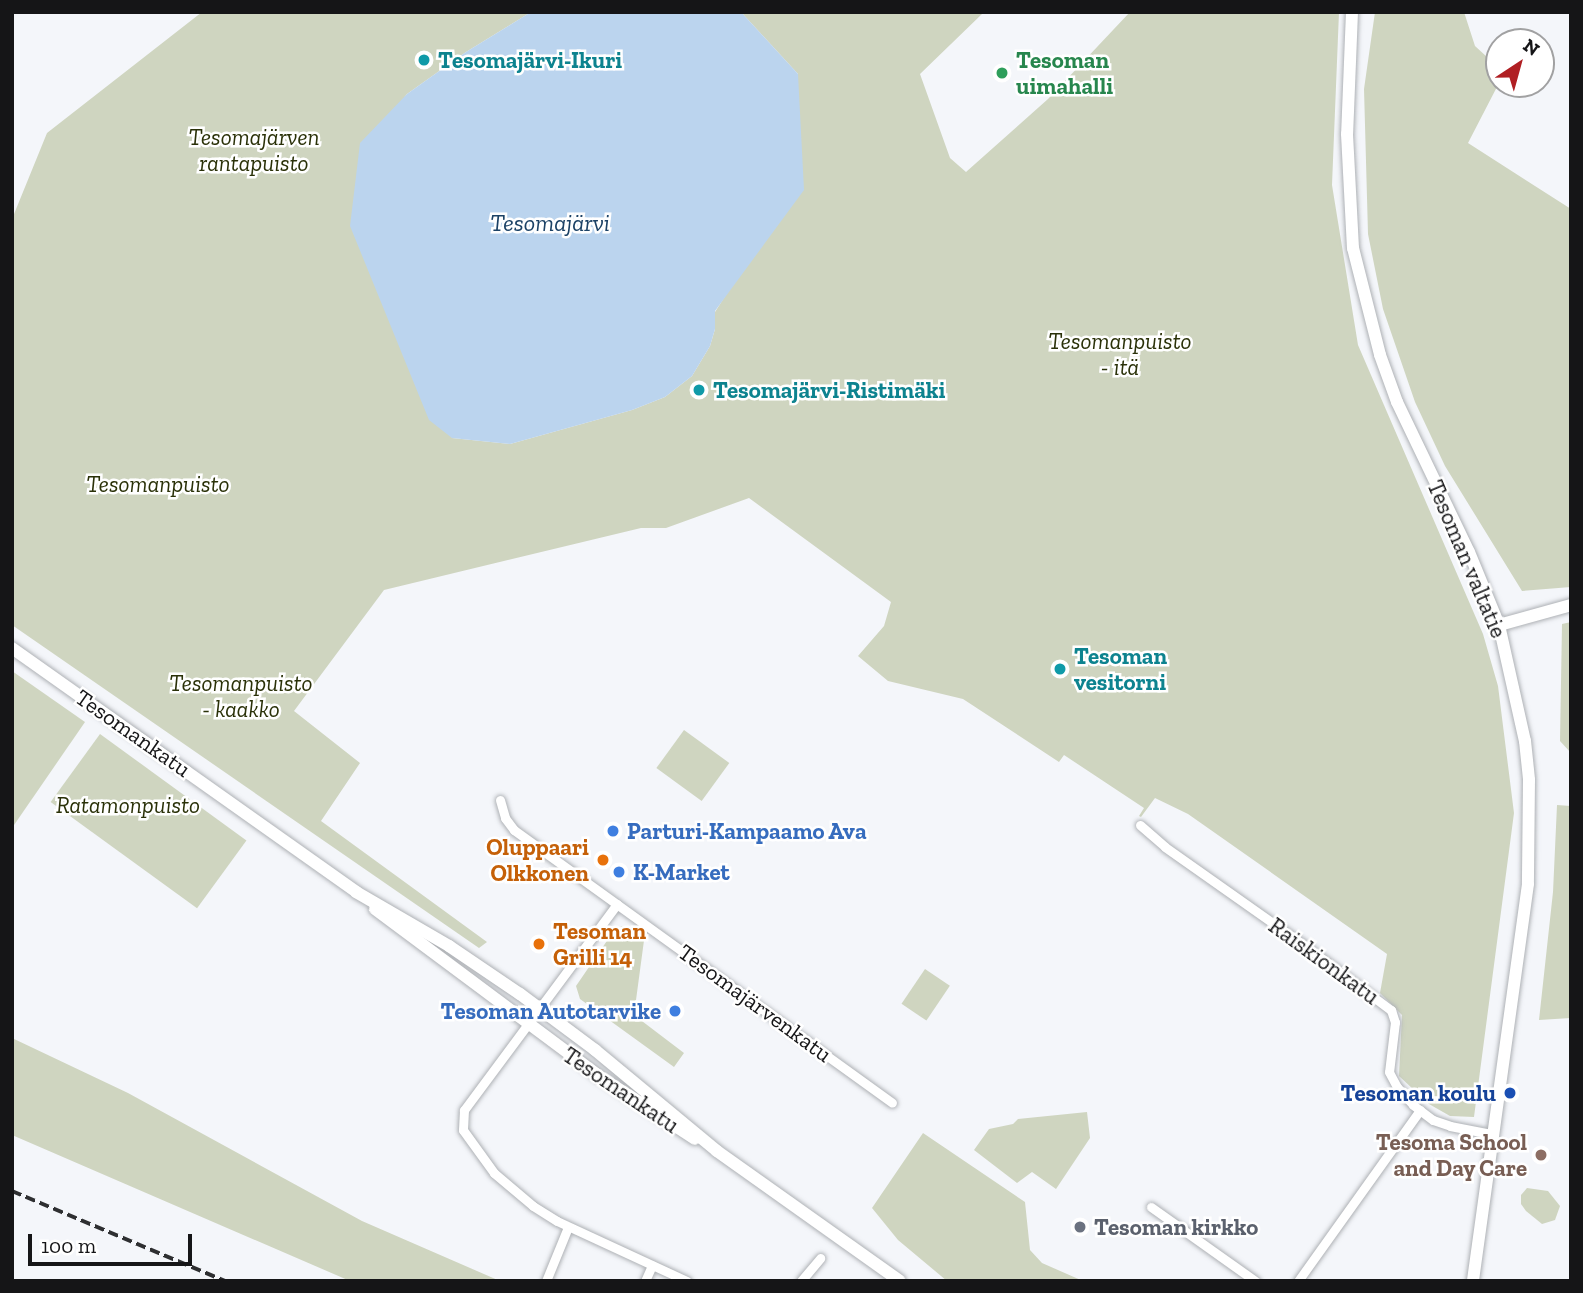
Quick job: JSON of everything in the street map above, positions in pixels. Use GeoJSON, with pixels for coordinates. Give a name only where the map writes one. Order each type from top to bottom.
{"type":"FeatureCollection","features":[{"type":"Feature","properties":{"kind":"main road","name":"Tesoman valtatie"},"geometry":{"type":"LineString","coordinates":[[1352,12],[1347,134],[1353,248],[1367,305],[1397,402],[1469,552],[1499,625],[1525,741],[1530,820],[1528,884],[1491,1134],[1473,1281]]}},
{"type":"Feature","properties":{"kind":"main road"},"geometry":{"type":"LineString","coordinates":[[1499,625],[1571,605]]}},
{"type":"Feature","properties":{"kind":"main road","name":"Tesomankatu"},"geometry":{"type":"LineString","coordinates":[[12,648],[356,892],[449,946],[539,1008],[717,1151]]}},
{"type":"Feature","properties":{"kind":"main road","name":"Tesomankatu"},"geometry":{"type":"LineString","coordinates":[[356,892],[382,915],[607,1082],[717,1151],[900,1281]]}},
{"type":"Feature","properties":{"kind":"street","name":"Tesomajärvenkatu"},"geometry":{"type":"LineString","coordinates":[[500,800],[505,818],[514,830],[892,1103]]}},
{"type":"Feature","properties":{"kind":"street","name":"Raiskionkatu"},"geometry":{"type":"LineString","coordinates":[[1140,825],[1391,1010],[1395,1022],[1389,1072],[1396,1087],[1420,1110],[1450,1126],[1491,1134]]}},
{"type":"Feature","properties":{"kind":"street"},"geometry":{"type":"LineString","coordinates":[[617,904],[464,1110],[463,1130],[494,1173],[533,1206],[568,1227],[687,1281]]}},
{"type":"Feature","properties":{"kind":"street"},"geometry":{"type":"LineString","coordinates":[[1298,1281],[1420,1110]]}},
{"type":"Feature","properties":{"kind":"street"},"geometry":{"type":"LineString","coordinates":[[1151,1207],[1255,1281]]}},
{"type":"Feature","properties":{"kind":"street"},"geometry":{"type":"LineString","coordinates":[[546,1281],[568,1227]]}},
{"type":"Feature","properties":{"kind":"street"},"geometry":{"type":"LineString","coordinates":[[801,1281],[820,1258]]}},
{"type":"Feature","properties":{"kind":"street"},"geometry":{"type":"LineString","coordinates":[[645,1281],[652,1265]]}},
{"type":"Feature","properties":{"kind":"green space"},"geometry":{"type":"Polygon","coordinates":[[[202,12],[531,12],[466,52],[407,94],[386,120],[452,438],[510,444],[632,410],[665,397],[692,376],[710,346],[715,329],[715,312],[741,271],[798,74],[741,12],[980,12],[982,14],[920,74],[950,158],[966,172],[1048,99],[1130,12],[1339,12],[1332,185],[1358,345],[1483,634],[1498,686],[1514,813],[1474,1117],[1450,1116],[1429,1104],[1399,1076],[1402,1015],[1380,993],[1387,954],[1188,814],[1155,798],[1141,817],[1139,816],[1144,808],[1064,755],[1059,762],[963,699],[888,681],[858,656],[884,626],[891,602],[749,498],[666,528],[641,528],[384,590],[294,711],[360,763],[321,821],[487,942],[479,948],[12,625],[12,219],[47,133],[202,12]]]}},
{"type":"Feature","properties":{"kind":"green space"},"geometry":{"type":"Polygon","coordinates":[[[1375,12],[1464,12],[1475,46],[1485,55],[1485,98],[1491,98],[1468,143],[1571,209],[1571,587],[1522,591],[1445,466],[1415,402],[1383,309],[1368,234],[1364,89],[1375,12]]]}},
{"type":"Feature","properties":{"kind":"green space"},"geometry":{"type":"Polygon","coordinates":[[[1571,622],[1571,753],[1560,741],[1562,624],[1571,622]]]}},
{"type":"Feature","properties":{"kind":"green space"},"geometry":{"type":"Polygon","coordinates":[[[12,671],[85,722],[12,828],[12,671]]]}},
{"type":"Feature","properties":{"kind":"green space"},"geometry":{"type":"Polygon","coordinates":[[[684,730],[729,763],[702,801],[656,768],[684,730]]]}},
{"type":"Feature","properties":{"kind":"green space","name":"Ratamonpuisto"},"geometry":{"type":"Polygon","coordinates":[[[100,734],[246,840],[197,908],[51,802],[100,734]]]}},
{"type":"Feature","properties":{"kind":"green space"},"geometry":{"type":"Polygon","coordinates":[[[1557,805],[1571,806],[1571,1018],[1539,1020],[1553,892],[1557,805]]]}},
{"type":"Feature","properties":{"kind":"green space"},"geometry":{"type":"Polygon","coordinates":[[[622,926],[633,927],[645,933],[634,1015],[684,1053],[674,1067],[580,999],[576,986],[613,932],[622,926]]]}},
{"type":"Feature","properties":{"kind":"green space"},"geometry":{"type":"Polygon","coordinates":[[[925,969],[950,986],[926,1021],[902,1004],[925,969]]]}},
{"type":"Feature","properties":{"kind":"green space"},"geometry":{"type":"Polygon","coordinates":[[[12,1038],[128,1093],[362,1221],[500,1281],[350,1281],[12,1135],[12,1038]]]}},
{"type":"Feature","properties":{"kind":"green space"},"geometry":{"type":"Polygon","coordinates":[[[1087,1112],[1090,1138],[1056,1189],[1032,1172],[1017,1183],[974,1150],[989,1129],[1013,1124],[1018,1119],[1087,1112]]]}},
{"type":"Feature","properties":{"kind":"green space"},"geometry":{"type":"Polygon","coordinates":[[[923,1133],[1025,1202],[1030,1250],[1042,1263],[1083,1281],[947,1281],[898,1240],[872,1208],[923,1133]]]}},
{"type":"Feature","properties":{"kind":"green space"},"geometry":{"type":"Polygon","coordinates":[[[1527,1188],[1548,1191],[1560,1206],[1555,1220],[1542,1224],[1526,1211],[1521,1204],[1521,1195],[1527,1188]]]}},
{"type":"Feature","properties":{"kind":"water","name":"Tesomajärvi"},"geometry":{"type":"Polygon","coordinates":[[[531,12],[741,12],[798,74],[804,190],[715,311],[715,329],[710,346],[692,376],[665,397],[632,410],[510,444],[452,438],[429,420],[350,226],[360,143],[407,94],[466,52],[531,12]]]}},
{"type":"Feature","properties":{"kind":"railway"},"geometry":{"type":"LineString","coordinates":[[12,1191],[225,1281]]}},
{"type":"Feature","properties":{"kind":"place","name":"Tesomajärvi-Ikuri"},"geometry":{"type":"Point","coordinates":[424,60]}},
{"type":"Feature","properties":{"kind":"place","name":"Tesoman uimahalli"},"geometry":{"type":"Point","coordinates":[1002,73]}},
{"type":"Feature","properties":{"kind":"place","name":"Tesomajärvi-Ristimäki"},"geometry":{"type":"Point","coordinates":[699,390]}},
{"type":"Feature","properties":{"kind":"place","name":"Tesoman vesitorni"},"geometry":{"type":"Point","coordinates":[1060,669]}},
{"type":"Feature","properties":{"kind":"place","name":"Parturi-Kampaamo Ava"},"geometry":{"type":"Point","coordinates":[613,831]}},
{"type":"Feature","properties":{"kind":"place","name":"Oluppaari Olkkonen"},"geometry":{"type":"Point","coordinates":[603,860]}},
{"type":"Feature","properties":{"kind":"place","name":"K-Market"},"geometry":{"type":"Point","coordinates":[619,872]}},
{"type":"Feature","properties":{"kind":"place","name":"Tesoman Grilli 14"},"geometry":{"type":"Point","coordinates":[539,944]}},
{"type":"Feature","properties":{"kind":"place","name":"Tesoman Autotarvike"},"geometry":{"type":"Point","coordinates":[675,1011]}},
{"type":"Feature","properties":{"kind":"place","name":"Tesoman koulu"},"geometry":{"type":"Point","coordinates":[1510,1093]}},
{"type":"Feature","properties":{"kind":"place","name":"Tesoma School and Day Care"},"geometry":{"type":"Point","coordinates":[1541,1155]}},
{"type":"Feature","properties":{"kind":"place","name":"Tesoman kirkko"},"geometry":{"type":"Point","coordinates":[1080,1227]}},
{"type":"Feature","properties":{"kind":"park label","name":"Tesomajärven rantapuisto"},"geometry":{"type":"Point","coordinates":[254,150]}},
{"type":"Feature","properties":{"kind":"park label","name":"Tesomanpuisto - itä"},"geometry":{"type":"Point","coordinates":[1120,354]}},
{"type":"Feature","properties":{"kind":"park label","name":"Tesomanpuisto"},"geometry":{"type":"Point","coordinates":[158,484]}},
{"type":"Feature","properties":{"kind":"park label","name":"Tesomanpuisto - kaakko"},"geometry":{"type":"Point","coordinates":[241,696]}}]}
